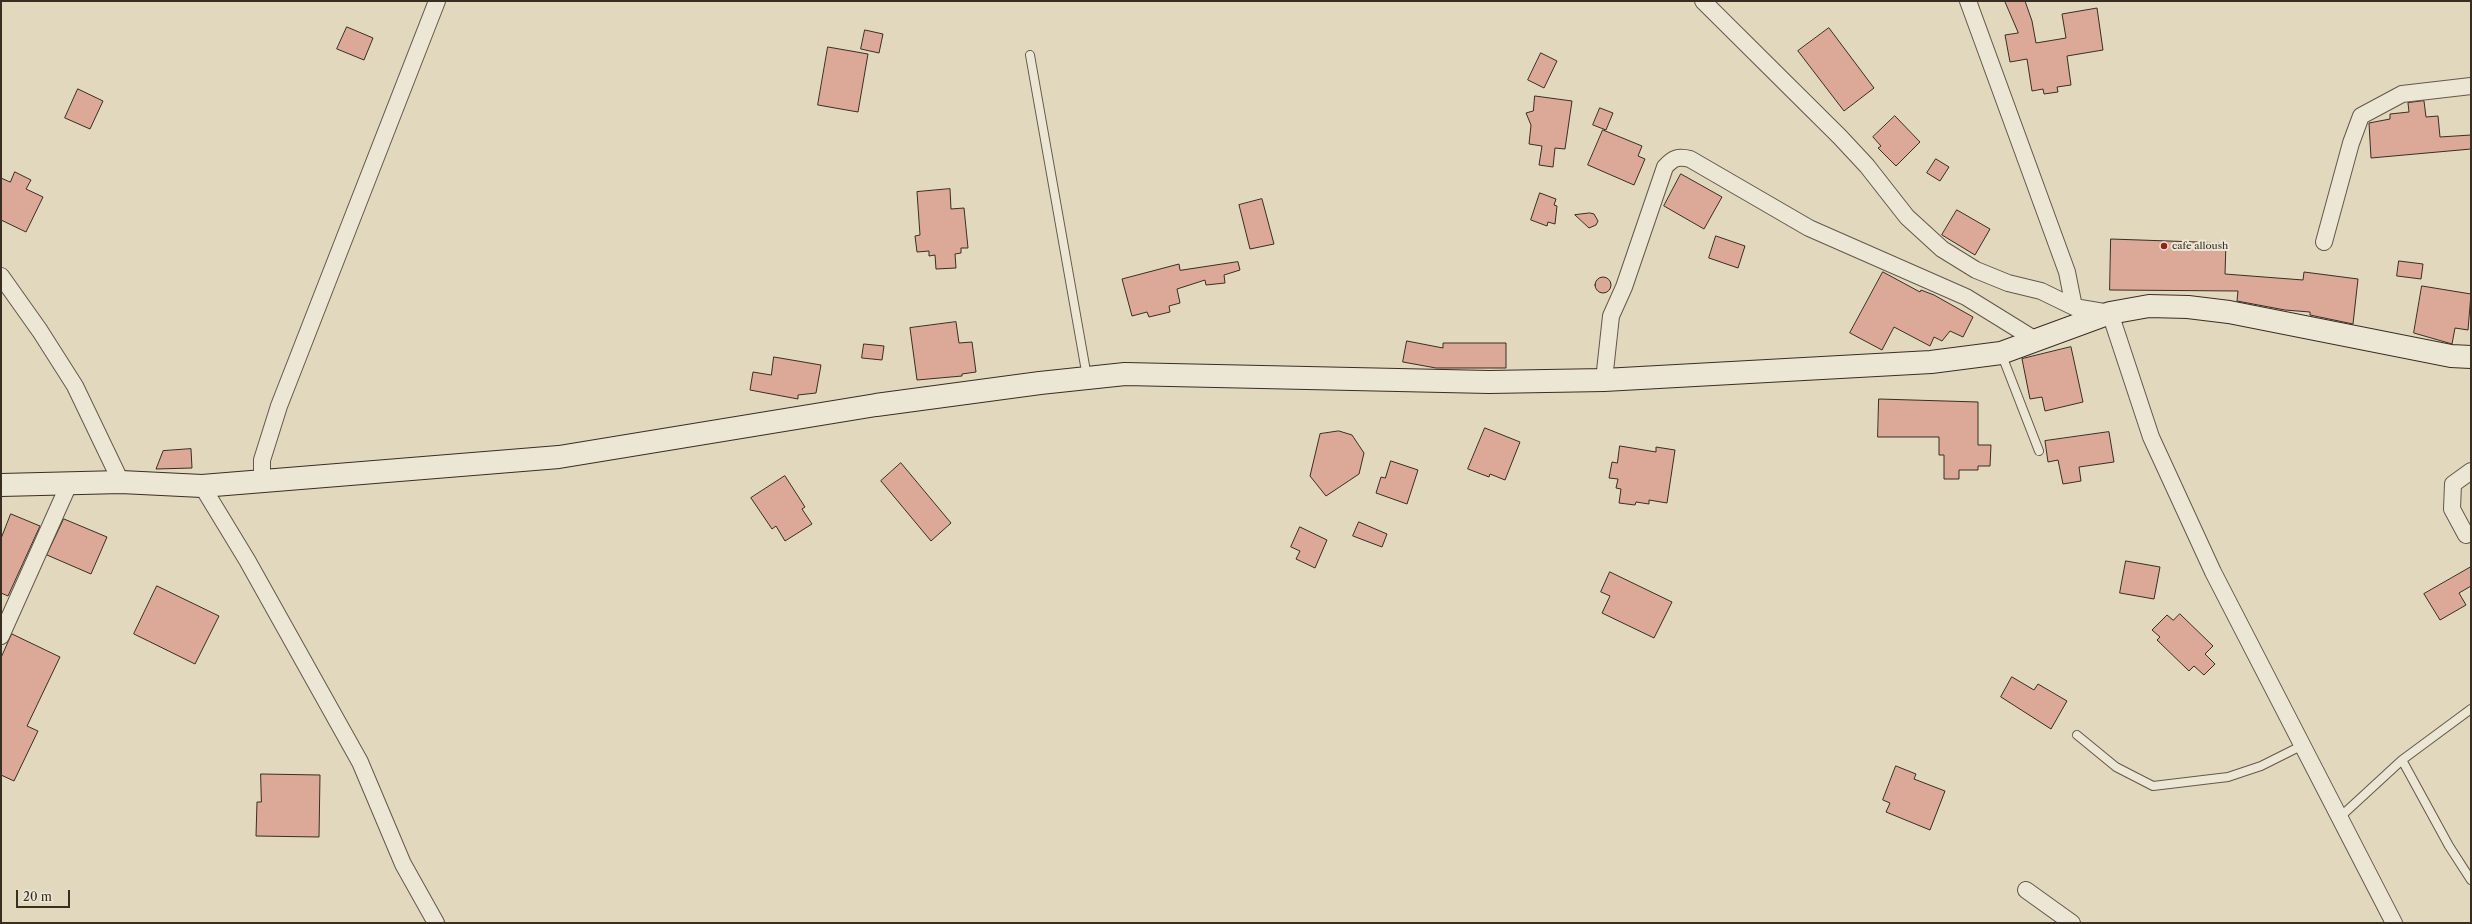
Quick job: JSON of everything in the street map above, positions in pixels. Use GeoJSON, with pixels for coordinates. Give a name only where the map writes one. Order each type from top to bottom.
{"type":"FeatureCollection","features":[{"type":"Feature","properties":{"kind":"street"},"geometry":{"type":"LineString","coordinates":[[262,481],[262,460],[279,406],[437,1]]}},
{"type":"Feature","properties":{"kind":"street"},"geometry":{"type":"LineString","coordinates":[[1703,1],[1840,137],[1867,166],[1908,217],[1942,249],[1976,270],[2008,283],[2042,291],[2074,307],[2110,313]]}},
{"type":"Feature","properties":{"kind":"street"},"geometry":{"type":"LineString","coordinates":[[1968,1],[2067,272],[2074,307]]}},
{"type":"Feature","properties":{"kind":"street"},"geometry":{"type":"LineString","coordinates":[[2324,242],[2351,143],[2361,116],[2402,94],[2471,86]]}},
{"type":"Feature","properties":{"kind":"street"},"geometry":{"type":"LineString","coordinates":[[1604,380],[1611,316],[1624,287],[1665,167],[1672,159],[1680,157],[1690,159],[1809,228],[1966,298],[2034,339]]}},
{"type":"Feature","properties":{"kind":"street"},"geometry":{"type":"LineString","coordinates":[[1,276],[40,331],[75,386],[121,482]]}},
{"type":"Feature","properties":{"kind":"street"},"geometry":{"type":"LineString","coordinates":[[1,485],[121,482],[202,486],[559,457],[876,405],[1125,374],[1489,382],[1604,380],[1931,362],[2001,353],[2034,339],[2110,313],[2149,306],[2188,307],[2228,312],[2451,356],[2471,357]]}},
{"type":"Feature","properties":{"kind":"street"},"geometry":{"type":"LineString","coordinates":[[2110,313],[2151,437],[2213,572],[2394,923]]}},
{"type":"Feature","properties":{"kind":"street"},"geometry":{"type":"LineString","coordinates":[[2466,535],[2452,509],[2453,484],[2471,471]]}},
{"type":"Feature","properties":{"kind":"street"},"geometry":{"type":"LineString","coordinates":[[1,636],[69,484]]}},
{"type":"Feature","properties":{"kind":"street"},"geometry":{"type":"LineString","coordinates":[[202,486],[247,560],[360,762],[403,864],[436,923]]}},
{"type":"Feature","properties":{"kind":"street"},"geometry":{"type":"LineString","coordinates":[[2026,890],[2072,923]]}},
{"type":"Feature","properties":{"kind":"lane"},"geometry":{"type":"LineString","coordinates":[[1030,55],[1087,378]]}},
{"type":"Feature","properties":{"kind":"lane"},"geometry":{"type":"LineString","coordinates":[[2001,353],[2039,451]]}},
{"type":"Feature","properties":{"kind":"lane"},"geometry":{"type":"LineString","coordinates":[[2339,818],[2402,760],[2471,708]]}},
{"type":"Feature","properties":{"kind":"lane"},"geometry":{"type":"LineString","coordinates":[[2077,735],[2116,767],[2153,786],[2228,777],[2261,766],[2303,745]]}},
{"type":"Feature","properties":{"kind":"lane"},"geometry":{"type":"LineString","coordinates":[[2402,760],[2449,846],[2471,880]]}},
{"type":"Feature","properties":{"kind":"building"},"geometry":{"type":"Polygon","coordinates":[[[2005,1],[2025,1],[2032,21],[2036,43],[2066,38],[2062,14],[2097,8],[2103,50],[2067,56],[2071,85],[2057,87],[2058,92],[2044,94],[2043,89],[2032,91],[2027,59],[2010,62],[2005,35],[2018,33],[2005,1]]]}},
{"type":"Feature","properties":{"kind":"building"},"geometry":{"type":"Polygon","coordinates":[[[347,27],[373,38],[364,60],[337,49],[347,27]]]}},
{"type":"Feature","properties":{"kind":"building"},"geometry":{"type":"Polygon","coordinates":[[[1829,28],[1874,88],[1844,111],[1798,51],[1829,28]]]}},
{"type":"Feature","properties":{"kind":"building"},"geometry":{"type":"Polygon","coordinates":[[[865,30],[883,34],[879,53],[861,49],[865,30]]]}},
{"type":"Feature","properties":{"kind":"building"},"geometry":{"type":"Polygon","coordinates":[[[828,47],[868,54],[858,112],[818,105],[828,47]]]}},
{"type":"Feature","properties":{"kind":"building"},"geometry":{"type":"Polygon","coordinates":[[[1541,53],[1557,61],[1544,88],[1528,80],[1541,53]]]}},
{"type":"Feature","properties":{"kind":"building"},"geometry":{"type":"Polygon","coordinates":[[[78,89],[103,101],[90,129],[65,118],[78,89]]]}},
{"type":"Feature","properties":{"kind":"building"},"geometry":{"type":"Polygon","coordinates":[[[1535,96],[1572,101],[1565,149],[1555,148],[1553,167],[1539,165],[1542,146],[1529,144],[1531,125],[1526,113],[1533,111],[1535,96]]]}},
{"type":"Feature","properties":{"kind":"building"},"geometry":{"type":"Polygon","coordinates":[[[2424,101],[2426,117],[2438,116],[2440,137],[2471,135],[2471,149],[2371,158],[2369,123],[2390,119],[2390,114],[2409,112],[2408,103],[2424,101]]]}},
{"type":"Feature","properties":{"kind":"building"},"geometry":{"type":"Polygon","coordinates":[[[1600,108],[1613,113],[1606,130],[1593,125],[1600,108]]]}},
{"type":"Feature","properties":{"kind":"building"},"geometry":{"type":"Polygon","coordinates":[[[1895,116],[1920,142],[1896,166],[1878,148],[1881,146],[1873,137],[1895,116]]]}},
{"type":"Feature","properties":{"kind":"building"},"geometry":{"type":"Polygon","coordinates":[[[1603,130],[1642,146],[1638,156],[1645,159],[1634,185],[1588,165],[1603,130]]]}},
{"type":"Feature","properties":{"kind":"building"},"geometry":{"type":"Polygon","coordinates":[[[1936,159],[1949,167],[1940,181],[1927,173],[1936,159]]]}},
{"type":"Feature","properties":{"kind":"building"},"geometry":{"type":"Polygon","coordinates":[[[15,172],[31,180],[26,189],[43,197],[26,232],[1,220],[1,178],[10,182],[15,172]]]}},
{"type":"Feature","properties":{"kind":"building"},"geometry":{"type":"Polygon","coordinates":[[[1681,174],[1722,197],[1704,229],[1664,206],[1681,174]]]}},
{"type":"Feature","properties":{"kind":"building"},"geometry":{"type":"Polygon","coordinates":[[[950,189],[951,209],[964,208],[968,248],[961,248],[961,253],[955,254],[956,268],[936,269],[935,255],[929,256],[929,251],[917,252],[915,236],[920,235],[917,192],[950,189]]]}},
{"type":"Feature","properties":{"kind":"building"},"geometry":{"type":"Polygon","coordinates":[[[1540,193],[1556,199],[1554,205],[1557,206],[1555,224],[1548,222],[1547,226],[1531,220],[1540,193]]]}},
{"type":"Feature","properties":{"kind":"building"},"geometry":{"type":"Polygon","coordinates":[[[1262,199],[1274,244],[1250,249],[1239,205],[1262,199]]]}},
{"type":"Feature","properties":{"kind":"building"},"geometry":{"type":"Polygon","coordinates":[[[1957,210],[1990,229],[1975,255],[1942,235],[1957,210]]]}},
{"type":"Feature","properties":{"kind":"building"},"geometry":{"type":"Polygon","coordinates":[[[1590,213],[1594,214],[1598,221],[1596,225],[1589,228],[1575,215],[1590,213]]]}},
{"type":"Feature","properties":{"kind":"building"},"geometry":{"type":"Polygon","coordinates":[[[1716,236],[1745,246],[1738,268],[1709,258],[1716,236]]]}},
{"type":"Feature","properties":{"kind":"building"},"geometry":{"type":"Polygon","coordinates":[[[2111,239],[2226,243],[2225,274],[2303,280],[2304,272],[2358,279],[2353,324],[2310,315],[2310,312],[2285,310],[2237,301],[2238,291],[2110,290],[2111,239]]]}},
{"type":"Feature","properties":{"kind":"building"},"geometry":{"type":"Polygon","coordinates":[[[2399,261],[2423,264],[2421,279],[2397,276],[2399,261]]]}},
{"type":"Feature","properties":{"kind":"building"},"geometry":{"type":"Polygon","coordinates":[[[1238,262],[1240,270],[1224,275],[1225,283],[1206,285],[1205,280],[1177,289],[1180,303],[1169,306],[1170,312],[1149,317],[1147,312],[1132,316],[1122,279],[1179,264],[1180,270],[1238,262]]]}},
{"type":"Feature","properties":{"kind":"building"},"geometry":{"type":"Polygon","coordinates":[[[1883,272],[1920,292],[1921,290],[1934,295],[1973,317],[1963,337],[1950,331],[1942,341],[1934,337],[1930,346],[1894,327],[1882,350],[1850,333],[1883,272]]]}},
{"type":"Feature","properties":{"kind":"building"},"geometry":{"type":"Polygon","coordinates":[[[1603,277],[1610,282],[1611,285],[1606,292],[1603,293],[1596,288],[1595,285],[1600,278],[1603,277]]]}},
{"type":"Feature","properties":{"kind":"building"},"geometry":{"type":"Polygon","coordinates":[[[2422,286],[2471,294],[2468,330],[2455,328],[2452,344],[2414,333],[2422,286]]]}},
{"type":"Feature","properties":{"kind":"building"},"geometry":{"type":"Polygon","coordinates":[[[956,322],[959,343],[972,342],[976,372],[962,374],[962,376],[917,380],[910,328],[956,322]]]}},
{"type":"Feature","properties":{"kind":"building"},"geometry":{"type":"Polygon","coordinates":[[[1407,341],[1443,348],[1443,343],[1506,343],[1506,368],[1436,368],[1403,362],[1407,341]]]}},
{"type":"Feature","properties":{"kind":"building"},"geometry":{"type":"Polygon","coordinates":[[[864,344],[884,346],[882,360],[862,358],[864,344]]]}},
{"type":"Feature","properties":{"kind":"building"},"geometry":{"type":"Polygon","coordinates":[[[2071,347],[2083,402],[2045,411],[2042,397],[2030,399],[2022,359],[2071,347]]]}},
{"type":"Feature","properties":{"kind":"building"},"geometry":{"type":"Polygon","coordinates":[[[774,357],[821,365],[816,393],[798,395],[798,399],[750,390],[753,372],[771,375],[774,357]]]}},
{"type":"Feature","properties":{"kind":"building"},"geometry":{"type":"Polygon","coordinates":[[[1879,399],[1978,402],[1978,445],[1991,445],[1990,466],[1978,466],[1978,470],[1959,470],[1959,479],[1944,479],[1944,455],[1939,455],[1939,437],[1878,437],[1879,399]]]}},
{"type":"Feature","properties":{"kind":"building"},"geometry":{"type":"Polygon","coordinates":[[[1485,428],[1520,442],[1505,480],[1490,474],[1489,477],[1468,469],[1485,428]]]}},
{"type":"Feature","properties":{"kind":"building"},"geometry":{"type":"Polygon","coordinates":[[[1339,431],[1352,435],[1364,453],[1359,474],[1326,496],[1310,476],[1320,434],[1339,431]]]}},
{"type":"Feature","properties":{"kind":"building"},"geometry":{"type":"Polygon","coordinates":[[[2109,432],[2114,462],[2079,467],[2081,481],[2063,484],[2058,460],[2048,462],[2045,441],[2109,432]]]}},
{"type":"Feature","properties":{"kind":"building"},"geometry":{"type":"Polygon","coordinates":[[[1620,446],[1656,452],[1656,447],[1675,450],[1667,503],[1649,500],[1649,504],[1636,502],[1635,505],[1619,503],[1621,489],[1616,488],[1618,479],[1609,478],[1612,462],[1617,463],[1620,446]]]}},
{"type":"Feature","properties":{"kind":"building"},"geometry":{"type":"Polygon","coordinates":[[[191,449],[192,468],[156,469],[163,451],[191,449]]]}},
{"type":"Feature","properties":{"kind":"building"},"geometry":{"type":"Polygon","coordinates":[[[1391,461],[1418,470],[1407,504],[1376,493],[1381,477],[1385,478],[1391,461]]]}},
{"type":"Feature","properties":{"kind":"building"},"geometry":{"type":"Polygon","coordinates":[[[901,463],[951,523],[931,541],[881,481],[901,463]]]}},
{"type":"Feature","properties":{"kind":"building"},"geometry":{"type":"Polygon","coordinates":[[[785,476],[805,507],[802,509],[812,524],[785,541],[776,526],[772,529],[751,498],[785,476]]]}},
{"type":"Feature","properties":{"kind":"building"},"geometry":{"type":"Polygon","coordinates":[[[11,514],[40,526],[8,596],[1,593],[1,539],[11,514]]]}},
{"type":"Feature","properties":{"kind":"building"},"geometry":{"type":"Polygon","coordinates":[[[64,519],[107,537],[91,574],[47,555],[64,519]]]}},
{"type":"Feature","properties":{"kind":"building"},"geometry":{"type":"Polygon","coordinates":[[[1359,522],[1387,534],[1382,547],[1353,536],[1359,522]]]}},
{"type":"Feature","properties":{"kind":"building"},"geometry":{"type":"Polygon","coordinates":[[[1300,527],[1327,540],[1315,568],[1296,559],[1300,551],[1291,547],[1300,527]]]}},
{"type":"Feature","properties":{"kind":"building"},"geometry":{"type":"Polygon","coordinates":[[[2126,561],[2160,567],[2154,599],[2120,593],[2126,561]]]}},
{"type":"Feature","properties":{"kind":"building"},"geometry":{"type":"Polygon","coordinates":[[[2471,567],[2471,586],[2459,593],[2466,605],[2440,620],[2424,594],[2471,567]]]}},
{"type":"Feature","properties":{"kind":"building"},"geometry":{"type":"Polygon","coordinates":[[[1610,572],[1672,602],[1654,638],[1602,613],[1610,596],[1601,592],[1610,572]]]}},
{"type":"Feature","properties":{"kind":"building"},"geometry":{"type":"Polygon","coordinates":[[[157,586],[219,616],[195,664],[134,634],[157,586]]]}},
{"type":"Feature","properties":{"kind":"building"},"geometry":{"type":"Polygon","coordinates":[[[2180,614],[2213,646],[2205,654],[2215,664],[2204,675],[2194,666],[2189,671],[2157,640],[2160,637],[2152,630],[2167,615],[2173,620],[2180,614]]]}},
{"type":"Feature","properties":{"kind":"building"},"geometry":{"type":"Polygon","coordinates":[[[12,634],[60,657],[27,726],[38,731],[14,781],[1,775],[1,658],[12,634]]]}},
{"type":"Feature","properties":{"kind":"building"},"geometry":{"type":"Polygon","coordinates":[[[2012,677],[2034,690],[2038,684],[2067,701],[2051,729],[2001,697],[2012,677]]]}},
{"type":"Feature","properties":{"kind":"building"},"geometry":{"type":"Polygon","coordinates":[[[1896,766],[1916,774],[1914,779],[1945,791],[1930,830],[1886,812],[1890,803],[1883,800],[1896,766]]]}},
{"type":"Feature","properties":{"kind":"building"},"geometry":{"type":"Polygon","coordinates":[[[261,774],[320,775],[319,837],[256,836],[257,802],[261,802],[261,774]]]}},
{"type":"Feature","properties":{"kind":"place","name":"cafe alloush"},"geometry":{"type":"Point","coordinates":[2164,246]}}]}
